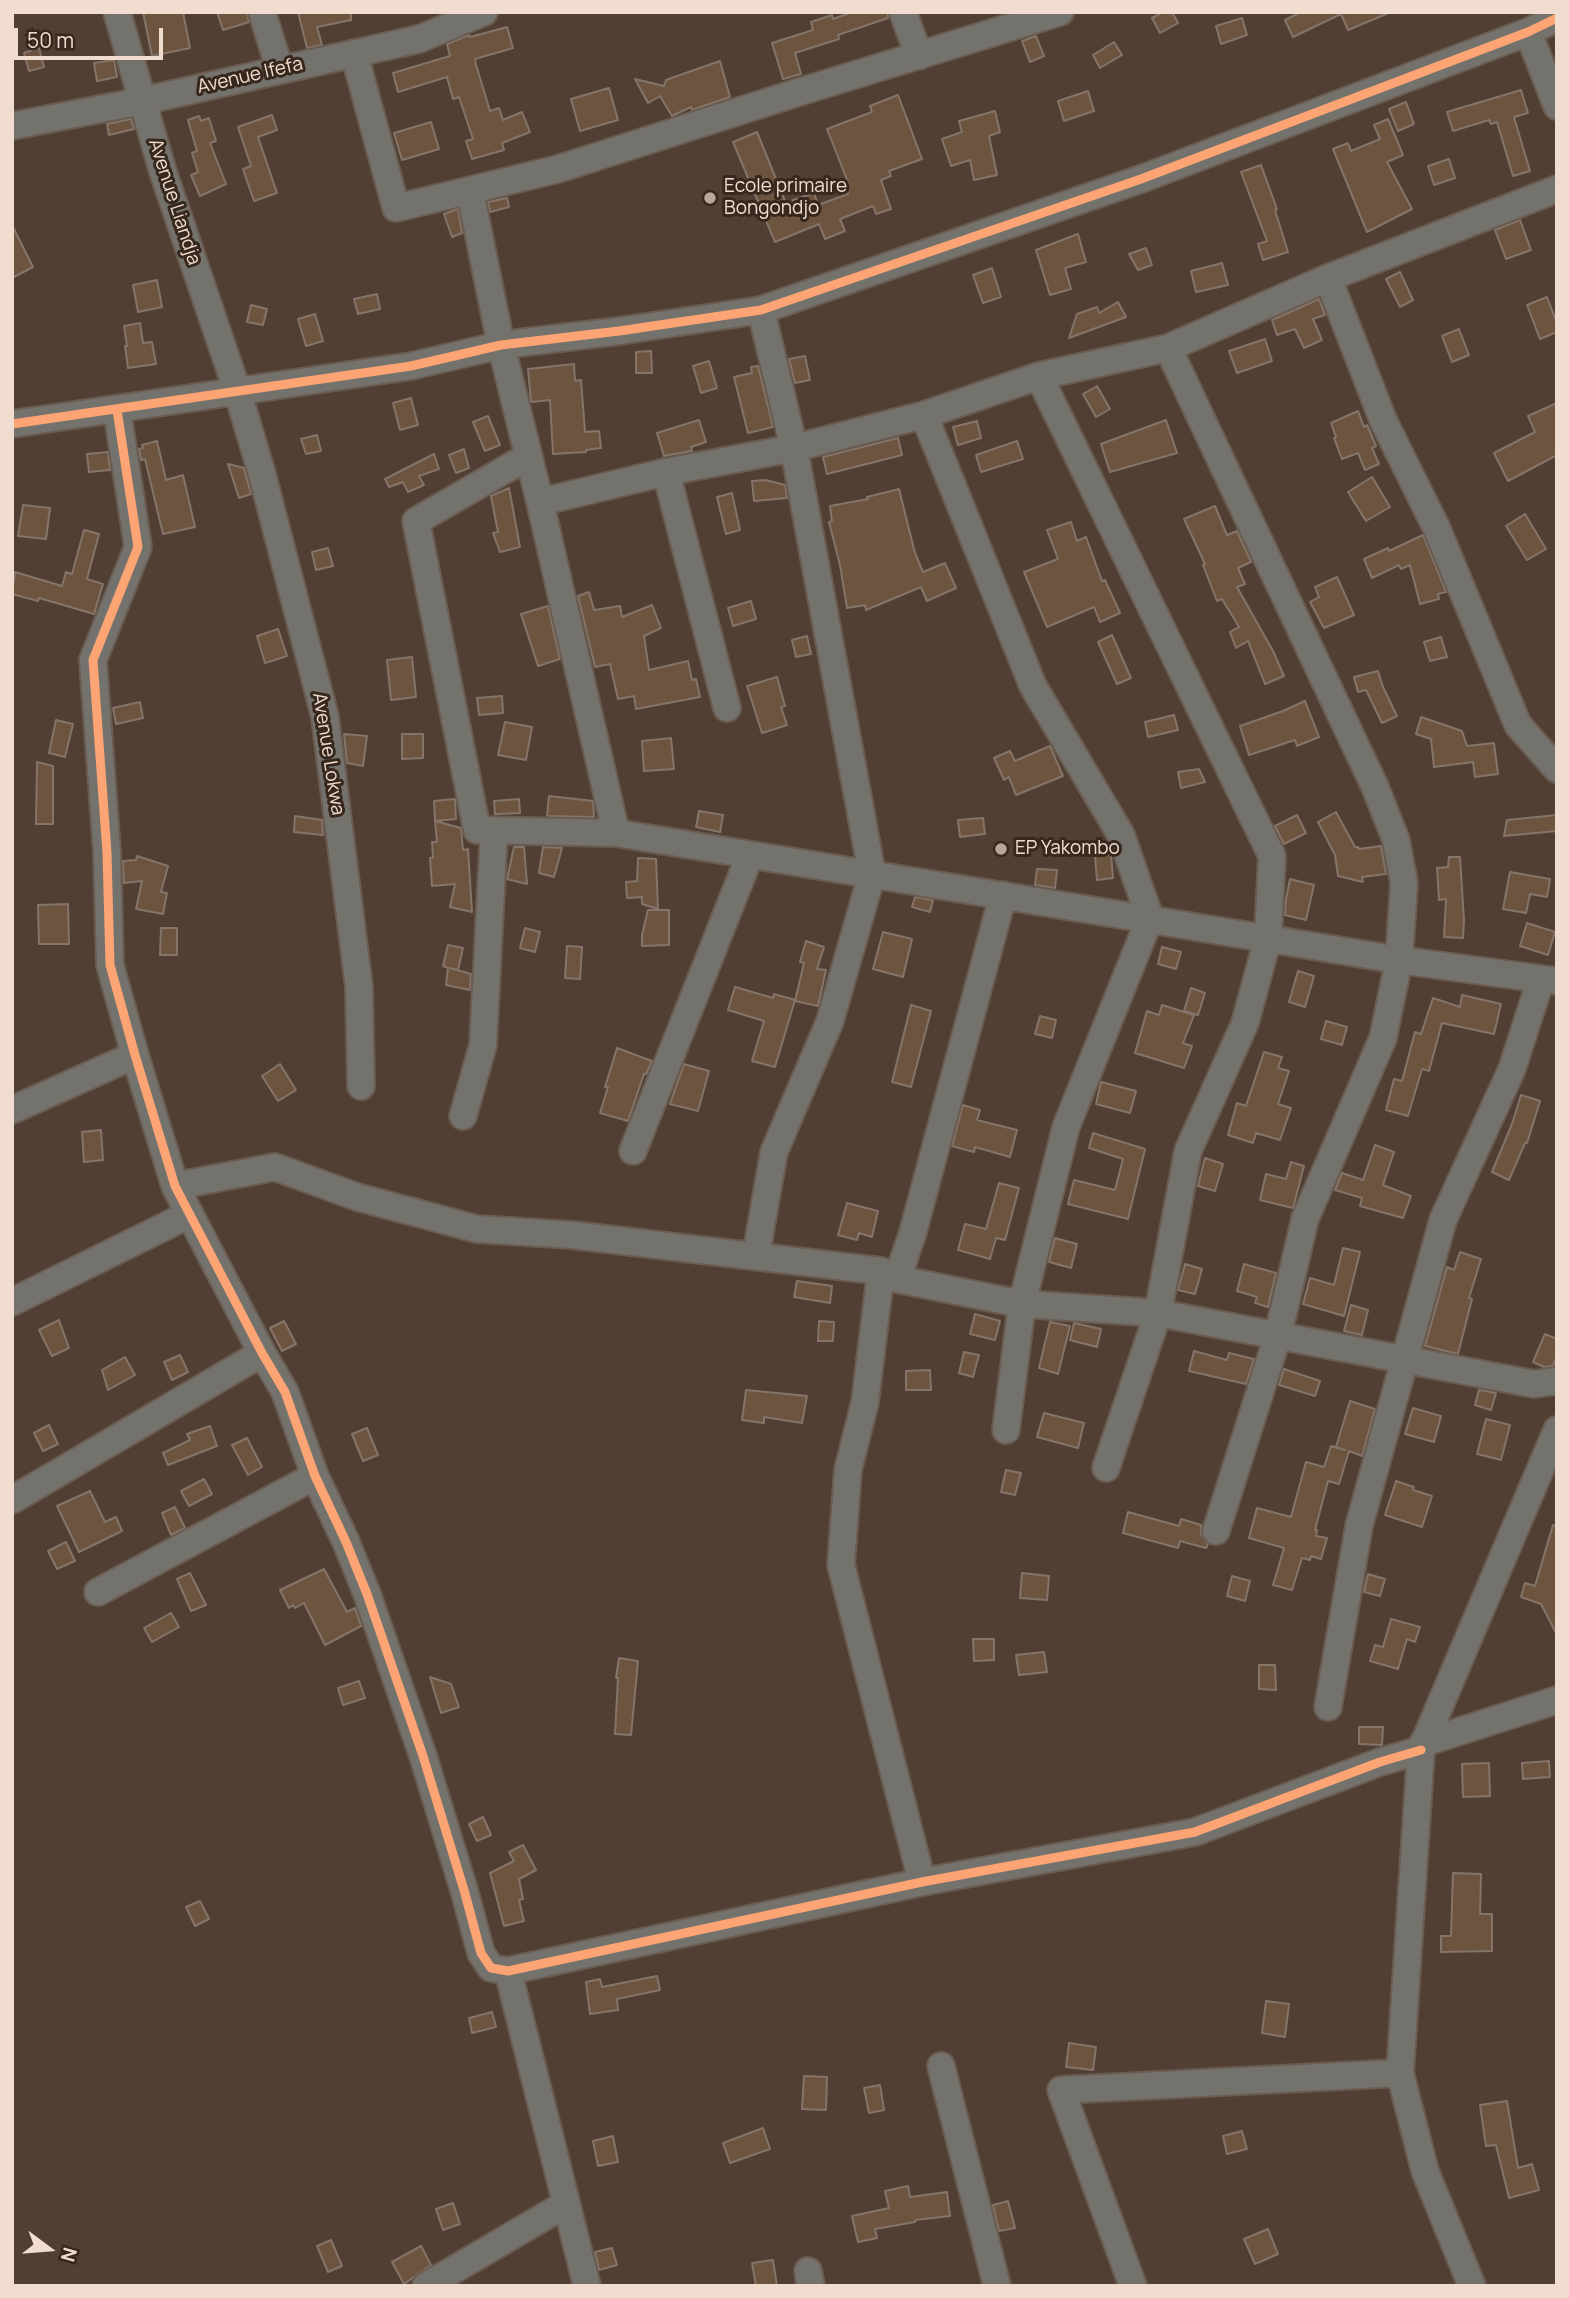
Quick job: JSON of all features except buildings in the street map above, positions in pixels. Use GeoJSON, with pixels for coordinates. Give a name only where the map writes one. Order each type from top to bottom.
{"type":"FeatureCollection","features":[{"type":"Feature","properties":{"kind":"street","name":"Avenue Liandja"},"geometry":{"type":"LineString","coordinates":[[117,12],[163,172],[237,390]]}},
{"type":"Feature","properties":{"kind":"street"},"geometry":{"type":"LineString","coordinates":[[262,12],[280,70]]}},
{"type":"Feature","properties":{"kind":"street","name":"Avenue Ifefa"},"geometry":{"type":"LineString","coordinates":[[12,126],[419,38],[484,12]]}},
{"type":"Feature","properties":{"kind":"street"},"geometry":{"type":"LineString","coordinates":[[903,12],[919,55]]}},
{"type":"Feature","properties":{"kind":"street"},"geometry":{"type":"LineString","coordinates":[[354,53],[396,208],[558,169],[1051,14]]}},
{"type":"Feature","properties":{"kind":"street"},"geometry":{"type":"LineString","coordinates":[[12,424],[411,366],[500,345],[761,310],[1141,179],[1557,19]]}},
{"type":"Feature","properties":{"kind":"street"},"geometry":{"type":"LineString","coordinates":[[1528,32],[1557,106]]}},
{"type":"Feature","properties":{"kind":"street"},"geometry":{"type":"LineString","coordinates":[[540,502],[666,472],[794,448],[925,415],[1039,376],[1168,348],[1328,278],[1557,190]]}},
{"type":"Feature","properties":{"kind":"street"},"geometry":{"type":"LineString","coordinates":[[470,191],[500,345],[540,502],[616,833]]}},
{"type":"Feature","properties":{"kind":"street"},"geometry":{"type":"LineString","coordinates":[[1328,278],[1383,420],[1437,529],[1518,725],[1557,769]]}},
{"type":"Feature","properties":{"kind":"street"},"geometry":{"type":"LineString","coordinates":[[756,1255],[774,1152],[830,1021],[872,874],[794,448],[761,310]]}},
{"type":"Feature","properties":{"kind":"street"},"geometry":{"type":"LineString","coordinates":[[1168,348],[1375,787],[1396,840],[1404,883],[1399,960],[1382,1038],[1305,1219],[1278,1335],[1216,1531]]}},
{"type":"Feature","properties":{"kind":"street"},"geometry":{"type":"LineString","coordinates":[[1039,376],[1272,856],[1268,938],[1245,1023],[1188,1152],[1158,1313],[1106,1468]]}},
{"type":"Feature","properties":{"kind":"street","name":"Avenue Lokwa"},"geometry":{"type":"LineString","coordinates":[[237,390],[262,474],[325,717],[359,987],[361,1086]]}},
{"type":"Feature","properties":{"kind":"street"},"geometry":{"type":"LineString","coordinates":[[117,410],[138,547],[93,660],[107,853],[110,965],[175,1186],[285,1392],[315,1476],[367,1594],[423,1756],[481,1953],[491,1968],[508,1971],[922,1882],[1195,1832],[1380,1762],[1557,1700]]}},
{"type":"Feature","properties":{"kind":"street"},"geometry":{"type":"LineString","coordinates":[[925,415],[1033,686],[1121,835],[1150,918],[1066,1127],[1022,1304],[1006,1430]]}},
{"type":"Feature","properties":{"kind":"street"},"geometry":{"type":"LineString","coordinates":[[527,457],[416,521],[477,830],[616,833],[1399,960],[1549,980],[1512,1069],[1443,1220],[1359,1526],[1328,1707]]}},
{"type":"Feature","properties":{"kind":"street"},"geometry":{"type":"LineString","coordinates":[[666,472],[727,708]]}},
{"type":"Feature","properties":{"kind":"street"},"geometry":{"type":"LineString","coordinates":[[463,1116],[483,1045],[494,830]]}},
{"type":"Feature","properties":{"kind":"street"},"geometry":{"type":"LineString","coordinates":[[633,1151],[750,855]]}},
{"type":"Feature","properties":{"kind":"street"},"geometry":{"type":"LineString","coordinates":[[922,1882],[841,1565],[848,1470],[866,1402],[889,1275],[913,1232],[1003,895]]}},
{"type":"Feature","properties":{"kind":"street"},"geometry":{"type":"LineString","coordinates":[[15,1104],[135,1055]]}},
{"type":"Feature","properties":{"kind":"street"},"geometry":{"type":"LineString","coordinates":[[175,1186],[275,1167],[357,1196],[477,1228],[572,1235],[756,1255],[889,1275],[1022,1304],[1158,1313],[1534,1384],[1557,1381]]}},
{"type":"Feature","properties":{"kind":"street"},"geometry":{"type":"LineString","coordinates":[[12,1301],[190,1214]]}},
{"type":"Feature","properties":{"kind":"street"},"geometry":{"type":"LineString","coordinates":[[12,1500],[262,1353]]}},
{"type":"Feature","properties":{"kind":"street"},"geometry":{"type":"LineString","coordinates":[[1472,2286],[1424,2171],[1400,2073],[1422,1747],[1557,1430]]}},
{"type":"Feature","properties":{"kind":"street"},"geometry":{"type":"LineString","coordinates":[[98,1592],[315,1476]]}},
{"type":"Feature","properties":{"kind":"street"},"geometry":{"type":"LineString","coordinates":[[508,1971],[587,2286]]}},
{"type":"Feature","properties":{"kind":"street"},"geometry":{"type":"LineString","coordinates":[[941,2066],[997,2286]]}},
{"type":"Feature","properties":{"kind":"street"},"geometry":{"type":"LineString","coordinates":[[1133,2286],[1061,2090],[1400,2073]]}},
{"type":"Feature","properties":{"kind":"street"},"geometry":{"type":"LineString","coordinates":[[426,2286],[566,2204]]}},
{"type":"Feature","properties":{"kind":"cycle path"},"geometry":{"type":"LineString","coordinates":[[12,424],[411,366],[501,345],[761,310],[1141,179],[1528,32],[1557,18]]}},
{"type":"Feature","properties":{"kind":"cycle path"},"geometry":{"type":"LineString","coordinates":[[117,410],[138,547],[93,660],[107,853],[110,965],[175,1186],[285,1392],[315,1476],[346,1542],[367,1594],[423,1756],[481,1953],[491,1968],[508,1971],[922,1882],[1195,1832],[1380,1762],[1421,1750]]}},
{"type":"Feature","properties":{"kind":"place","name":"Ecole primaire Bongondjo"},"geometry":{"type":"Point","coordinates":[710,198]}},
{"type":"Feature","properties":{"kind":"place","name":"EP Yakombo"},"geometry":{"type":"Point","coordinates":[1001,849]}}]}
